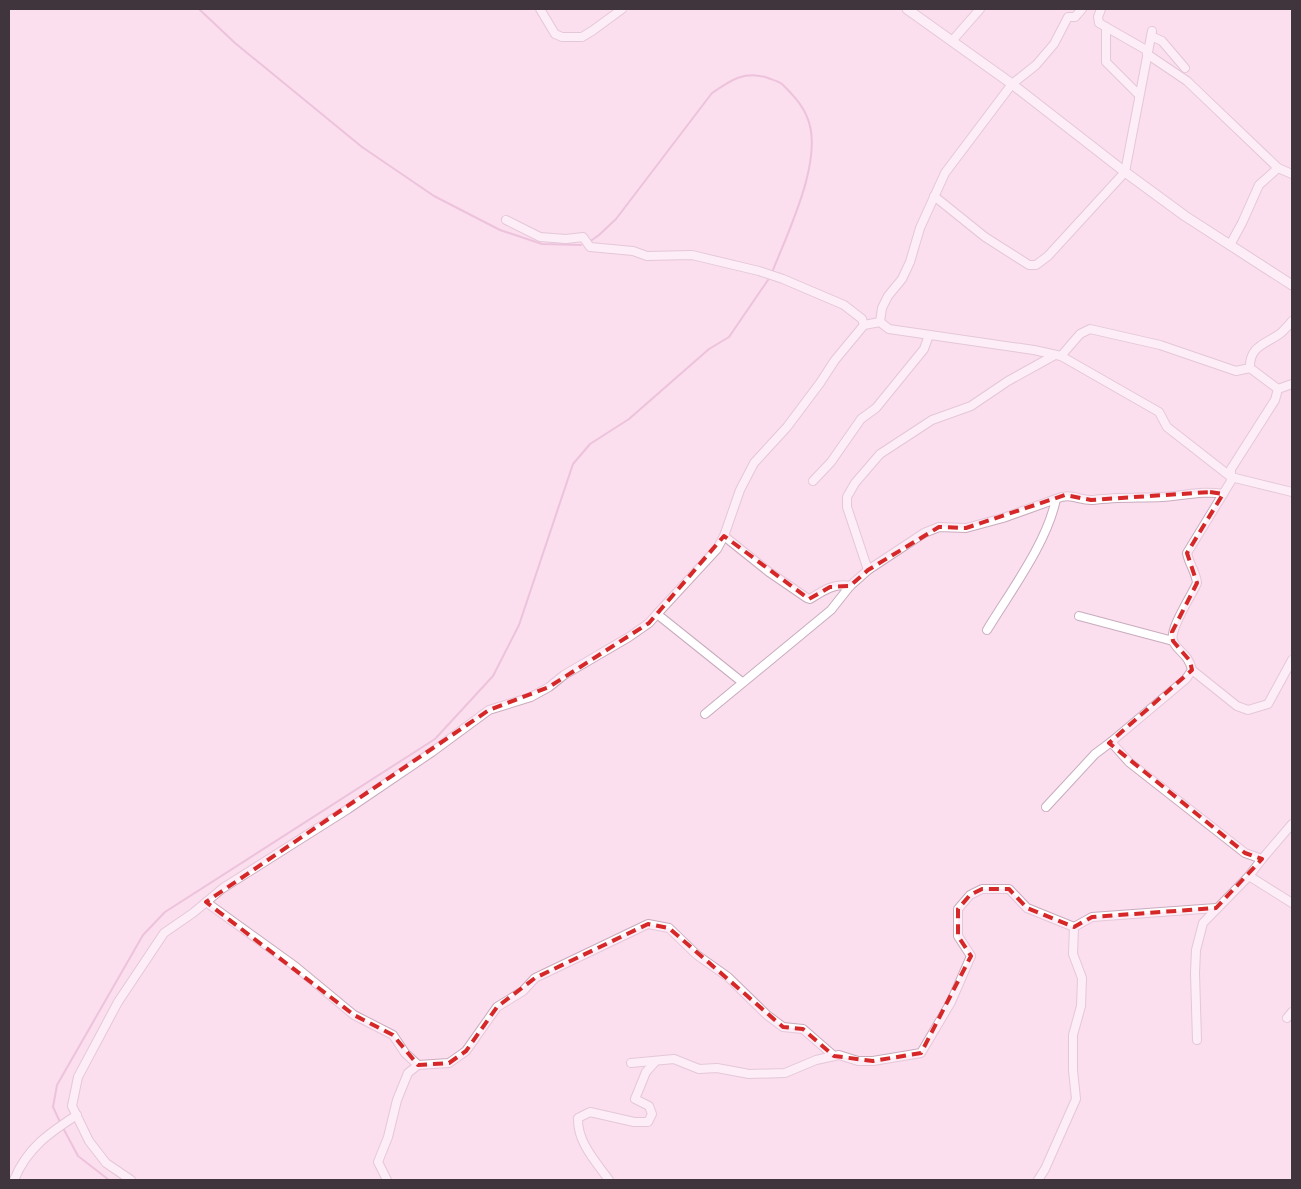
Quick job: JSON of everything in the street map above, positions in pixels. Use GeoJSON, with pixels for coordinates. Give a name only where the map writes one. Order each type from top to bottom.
{"type":"FeatureCollection","features":[{"type":"Feature","properties":{"kind":"street"},"geometry":{"type":"LineString","coordinates":[[540,9],[556,34],[562,37],[582,37],[622,9]]}},
{"type":"Feature","properties":{"kind":"street"},"geometry":{"type":"LineString","coordinates":[[908,9],[1012,84],[1185,216],[1292,285]]}},
{"type":"Feature","properties":{"kind":"street"},"geometry":{"type":"LineString","coordinates":[[952,41],[980,9]]}},
{"type":"Feature","properties":{"kind":"street"},"geometry":{"type":"LineString","coordinates":[[880,322],[882,308],[888,296],[902,279],[910,262],[920,228],[945,173],[1012,84],[1036,65],[1054,44],[1068,17],[1075,17],[1082,9]]}},
{"type":"Feature","properties":{"kind":"street"},"geometry":{"type":"LineString","coordinates":[[1101,9],[1098,17],[1099,22],[1148,53],[1187,81],[1278,168],[1292,174]]}},
{"type":"Feature","properties":{"kind":"street"},"geometry":{"type":"LineString","coordinates":[[1106,26],[1106,62],[1139,95]]}},
{"type":"Feature","properties":{"kind":"street"},"geometry":{"type":"LineString","coordinates":[[934,196],[985,237],[1029,265],[1036,265],[1048,256],[1125,172],[1151,33],[1162,42],[1185,68]]}},
{"type":"Feature","properties":{"kind":"street"},"geometry":{"type":"LineString","coordinates":[[1230,245],[1259,185],[1278,168]]}},
{"type":"Feature","properties":{"kind":"street"},"geometry":{"type":"LineString","coordinates":[[506,220],[540,237],[566,239],[583,237],[590,247],[633,251],[648,256],[692,255],[759,271],[844,305],[862,319],[864,325]]}},
{"type":"Feature","properties":{"kind":"street"},"geometry":{"type":"LineString","coordinates":[[1250,368],[1250,358],[1254,351],[1281,332],[1292,321]]}},
{"type":"Feature","properties":{"kind":"street"},"geometry":{"type":"LineString","coordinates":[[131,1180],[106,1163],[89,1141],[72,1106],[78,1077],[118,1002],[164,933],[223,888],[348,809],[432,752],[489,710],[531,697],[549,688],[564,674],[629,637],[649,623],[717,549],[724,536],[740,490],[754,463],[787,427],[835,360],[864,325],[880,322],[889,329],[1058,355],[1159,412],[1167,427],[1231,477],[1292,492]]}},
{"type":"Feature","properties":{"kind":"street"},"geometry":{"type":"LineString","coordinates":[[868,570],[847,507],[847,497],[866,468],[880,454],[932,420],[971,406],[1008,381],[1058,355],[1080,334],[1090,329],[1160,345],[1236,371],[1250,368],[1278,389]]}},
{"type":"Feature","properties":{"kind":"street"},"geometry":{"type":"LineString","coordinates":[[813,481],[831,462],[861,419],[876,408],[924,349],[929,335]]}},
{"type":"Feature","properties":{"kind":"street"},"geometry":{"type":"LineString","coordinates":[[1278,389],[1292,384]]}},
{"type":"Feature","properties":{"kind":"street"},"geometry":{"type":"LineString","coordinates":[[1278,389],[1275,400],[1231,469],[1231,481],[1187,553],[1189,564],[1196,576],[1197,583],[1172,632],[1173,641],[1190,661],[1192,670],[1237,706],[1248,710],[1268,704],[1292,660]]}},
{"type":"Feature","properties":{"kind":"street"},"geometry":{"type":"LineString","coordinates":[[705,714],[831,610],[850,586],[868,570],[924,533],[939,527],[966,528],[1003,518],[1065,495],[1091,500],[1210,492],[1223,494]]}},
{"type":"Feature","properties":{"kind":"street"},"geometry":{"type":"LineString","coordinates":[[987,630],[1032,556],[1053,516],[1056,499]]}},
{"type":"Feature","properties":{"kind":"street"},"geometry":{"type":"LineString","coordinates":[[724,536],[807,598],[810,599],[830,587],[842,584],[850,586]]}},
{"type":"Feature","properties":{"kind":"street"},"geometry":{"type":"LineString","coordinates":[[657,614],[742,682]]}},
{"type":"Feature","properties":{"kind":"street"},"geometry":{"type":"LineString","coordinates":[[1079,616],[1173,641]]}},
{"type":"Feature","properties":{"kind":"street"},"geometry":{"type":"LineString","coordinates":[[1046,808],[1095,754],[1186,679],[1192,670]]}},
{"type":"Feature","properties":{"kind":"street"},"geometry":{"type":"LineString","coordinates":[[1111,742],[1129,762],[1245,853],[1262,858]]}},
{"type":"Feature","properties":{"kind":"street"},"geometry":{"type":"LineString","coordinates":[[1197,1040],[1196,950],[1203,923],[1249,876],[1292,824]]}},
{"type":"Feature","properties":{"kind":"street"},"geometry":{"type":"LineString","coordinates":[[1249,876],[1292,903]]}},
{"type":"Feature","properties":{"kind":"street"},"geometry":{"type":"LineString","coordinates":[[631,1063],[674,1059],[699,1068],[717,1068],[750,1074],[786,1073],[816,1060],[840,1055],[858,1061],[873,1061],[921,1052],[951,1002],[971,956],[958,936],[958,909],[970,895],[982,889],[1009,890],[1027,908],[1074,927],[1092,918],[1216,908]]}},
{"type":"Feature","properties":{"kind":"street"},"geometry":{"type":"LineString","coordinates":[[206,902],[296,968],[354,1015],[393,1035],[405,1053],[418,1065]]}},
{"type":"Feature","properties":{"kind":"street"},"geometry":{"type":"LineString","coordinates":[[387,1180],[378,1162],[388,1137],[397,1100],[408,1073],[418,1065],[449,1063],[466,1051],[497,1007],[523,991],[535,978],[648,924],[669,928],[697,955],[728,977],[767,1015],[783,1027],[804,1030],[834,1056]]}},
{"type":"Feature","properties":{"kind":"street"},"geometry":{"type":"LineString","coordinates":[[1038,1180],[1045,1169],[1076,1100],[1072,1070],[1073,1036],[1082,1006],[1082,978],[1073,954],[1074,927]]}},
{"type":"Feature","properties":{"kind":"street"},"geometry":{"type":"LineString","coordinates":[[609,1180],[587,1149],[577,1128],[578,1118],[590,1112],[634,1122],[648,1122],[652,1114],[649,1106],[635,1098],[646,1072],[655,1062]]}},
{"type":"Feature","properties":{"kind":"street"},"geometry":{"type":"LineString","coordinates":[[14,1180],[23,1160],[43,1139],[77,1116]]}},
{"type":"Feature","properties":{"kind":"highlighted area"},"geometry":{"type":"Polygon","coordinates":[[[1210,492],[1223,494],[1187,553],[1197,583],[1172,632],[1173,641],[1190,661],[1192,670],[1109,743],[1245,853],[1262,859],[1216,908],[1092,917],[1074,927],[1027,908],[1009,889],[982,889],[970,895],[958,909],[958,936],[971,956],[921,1053],[873,1061],[834,1056],[803,1029],[783,1027],[669,928],[648,924],[535,978],[497,1007],[466,1051],[449,1063],[418,1065],[393,1035],[354,1015],[206,902],[489,710],[549,687],[649,623],[724,536],[809,599],[830,587],[850,586],[868,570],[939,527],[966,528],[1065,495],[1091,500],[1210,492]]]}},
{"type":"Feature","properties":{"kind":"waterway"},"geometry":{"type":"LineString","coordinates":[[199,9],[235,43],[362,147],[434,196],[500,230],[542,244],[581,245]]}},
{"type":"Feature","properties":{"kind":"waterway"},"geometry":{"type":"LineString","coordinates":[[592,240],[616,219],[712,93],[738,78],[752,75],[760,76],[780,83],[793,95],[805,112],[811,134],[808,173],[795,215],[773,270]]}},
{"type":"Feature","properties":{"kind":"waterway"},"geometry":{"type":"LineString","coordinates":[[60,1122],[53,1107],[57,1085],[143,935],[165,912],[435,739],[493,676],[519,625],[573,464],[590,444],[629,419],[709,349],[729,337],[768,280]]}},
{"type":"Feature","properties":{"kind":"waterway"},"geometry":{"type":"LineString","coordinates":[[62,1126],[78,1156],[109,1180]]}}]}
